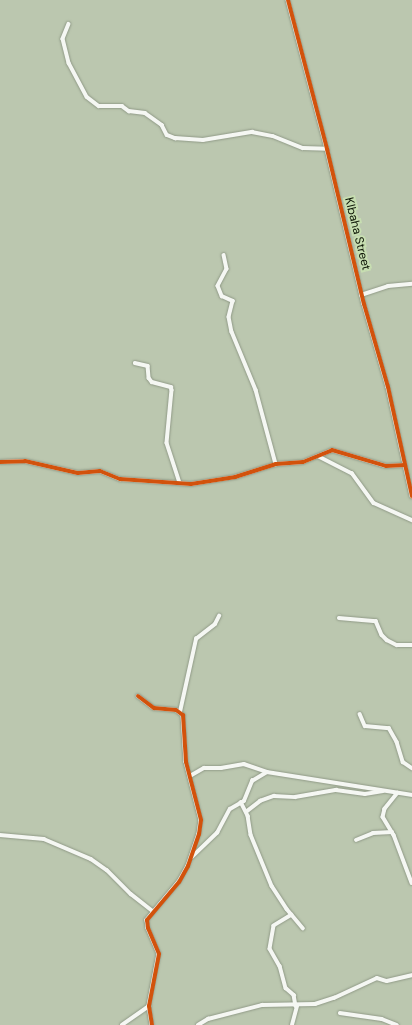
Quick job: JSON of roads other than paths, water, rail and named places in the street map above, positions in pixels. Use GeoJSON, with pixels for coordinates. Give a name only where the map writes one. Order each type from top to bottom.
{"type":"FeatureCollection","features":[{"type":"Feature","properties":{"kind":"street","name":"KIbaha Street"},"geometry":{"type":"LineString","coordinates":[[288,0],[327,149],[361,295],[388,387],[412,496]]}},
{"type":"Feature","properties":{"kind":"street"},"geometry":{"type":"LineString","coordinates":[[69,24],[63,39],[69,63],[87,97],[98,106],[122,106],[129,112],[145,113],[160,123],[167,135],[175,138],[203,140],[252,132],[273,136],[303,148],[327,149]]}},
{"type":"Feature","properties":{"kind":"street"},"geometry":{"type":"LineString","coordinates":[[224,255],[227,269],[218,286],[222,296],[233,301],[229,317],[232,332],[256,390],[276,464]]}},
{"type":"Feature","properties":{"kind":"street"},"geometry":{"type":"LineString","coordinates":[[361,295],[388,286],[412,284]]}},
{"type":"Feature","properties":{"kind":"street"},"geometry":{"type":"LineString","coordinates":[[135,363],[148,366],[148,378],[152,382],[171,387],[172,390],[167,442],[180,483]]}},
{"type":"Feature","properties":{"kind":"street"},"geometry":{"type":"LineString","coordinates":[[0,462],[25,461],[78,473],[100,472],[120,478],[180,483],[221,480],[276,464],[296,463],[336,450],[386,466],[405,465]]}},
{"type":"Feature","properties":{"kind":"street"},"geometry":{"type":"LineString","coordinates":[[318,456],[352,473],[374,503],[412,520]]}},
{"type":"Feature","properties":{"kind":"street"},"geometry":{"type":"LineString","coordinates":[[152,1025],[149,1006],[159,958],[158,949],[148,928],[147,920],[153,911],[179,882],[192,857],[201,829],[185,749],[185,723],[180,712],[196,639],[215,624],[219,616]]}},
{"type":"Feature","properties":{"kind":"street"},"geometry":{"type":"LineString","coordinates":[[339,618],[376,621],[380,632],[387,640],[397,645],[412,645]]}},
{"type":"Feature","properties":{"kind":"street"},"geometry":{"type":"LineString","coordinates":[[138,696],[154,708],[180,712]]}},
{"type":"Feature","properties":{"kind":"street"},"geometry":{"type":"LineString","coordinates":[[360,714],[366,726],[389,728],[397,742],[403,762],[412,768]]}},
{"type":"Feature","properties":{"kind":"street"},"geometry":{"type":"LineString","coordinates":[[190,776],[204,768],[221,768],[240,764],[267,772],[351,783],[384,791],[412,795]]}},
{"type":"Feature","properties":{"kind":"street"},"geometry":{"type":"LineString","coordinates":[[192,857],[204,848],[222,828],[230,809],[247,797],[252,781],[267,772]]}},
{"type":"Feature","properties":{"kind":"street"},"geometry":{"type":"LineString","coordinates":[[246,812],[260,801],[274,796],[296,797],[336,790],[365,794],[384,791]]}},
{"type":"Feature","properties":{"kind":"street"},"geometry":{"type":"LineString","coordinates":[[398,793],[383,813],[384,820],[392,832],[412,883]]}},
{"type":"Feature","properties":{"kind":"street"},"geometry":{"type":"LineString","coordinates":[[241,802],[246,812],[251,835],[272,886],[303,928]]}},
{"type":"Feature","properties":{"kind":"street"},"geometry":{"type":"LineString","coordinates":[[356,840],[373,834],[392,832]]}},
{"type":"Feature","properties":{"kind":"street"},"geometry":{"type":"LineString","coordinates":[[0,835],[44,839],[91,858],[153,911]]}},
{"type":"Feature","properties":{"kind":"street"},"geometry":{"type":"LineString","coordinates":[[292,915],[274,926],[270,949],[280,966],[286,988],[294,995],[297,1006],[292,1025]]}},
{"type":"Feature","properties":{"kind":"street"},"geometry":{"type":"LineString","coordinates":[[198,1025],[208,1019],[262,1005],[297,1006],[327,1001],[377,978],[387,981],[412,975]]}},
{"type":"Feature","properties":{"kind":"street"},"geometry":{"type":"LineString","coordinates":[[122,1025],[149,1006]]}},
{"type":"Feature","properties":{"kind":"street"},"geometry":{"type":"LineString","coordinates":[[340,1013],[382,1019],[397,1025]]}}]}
